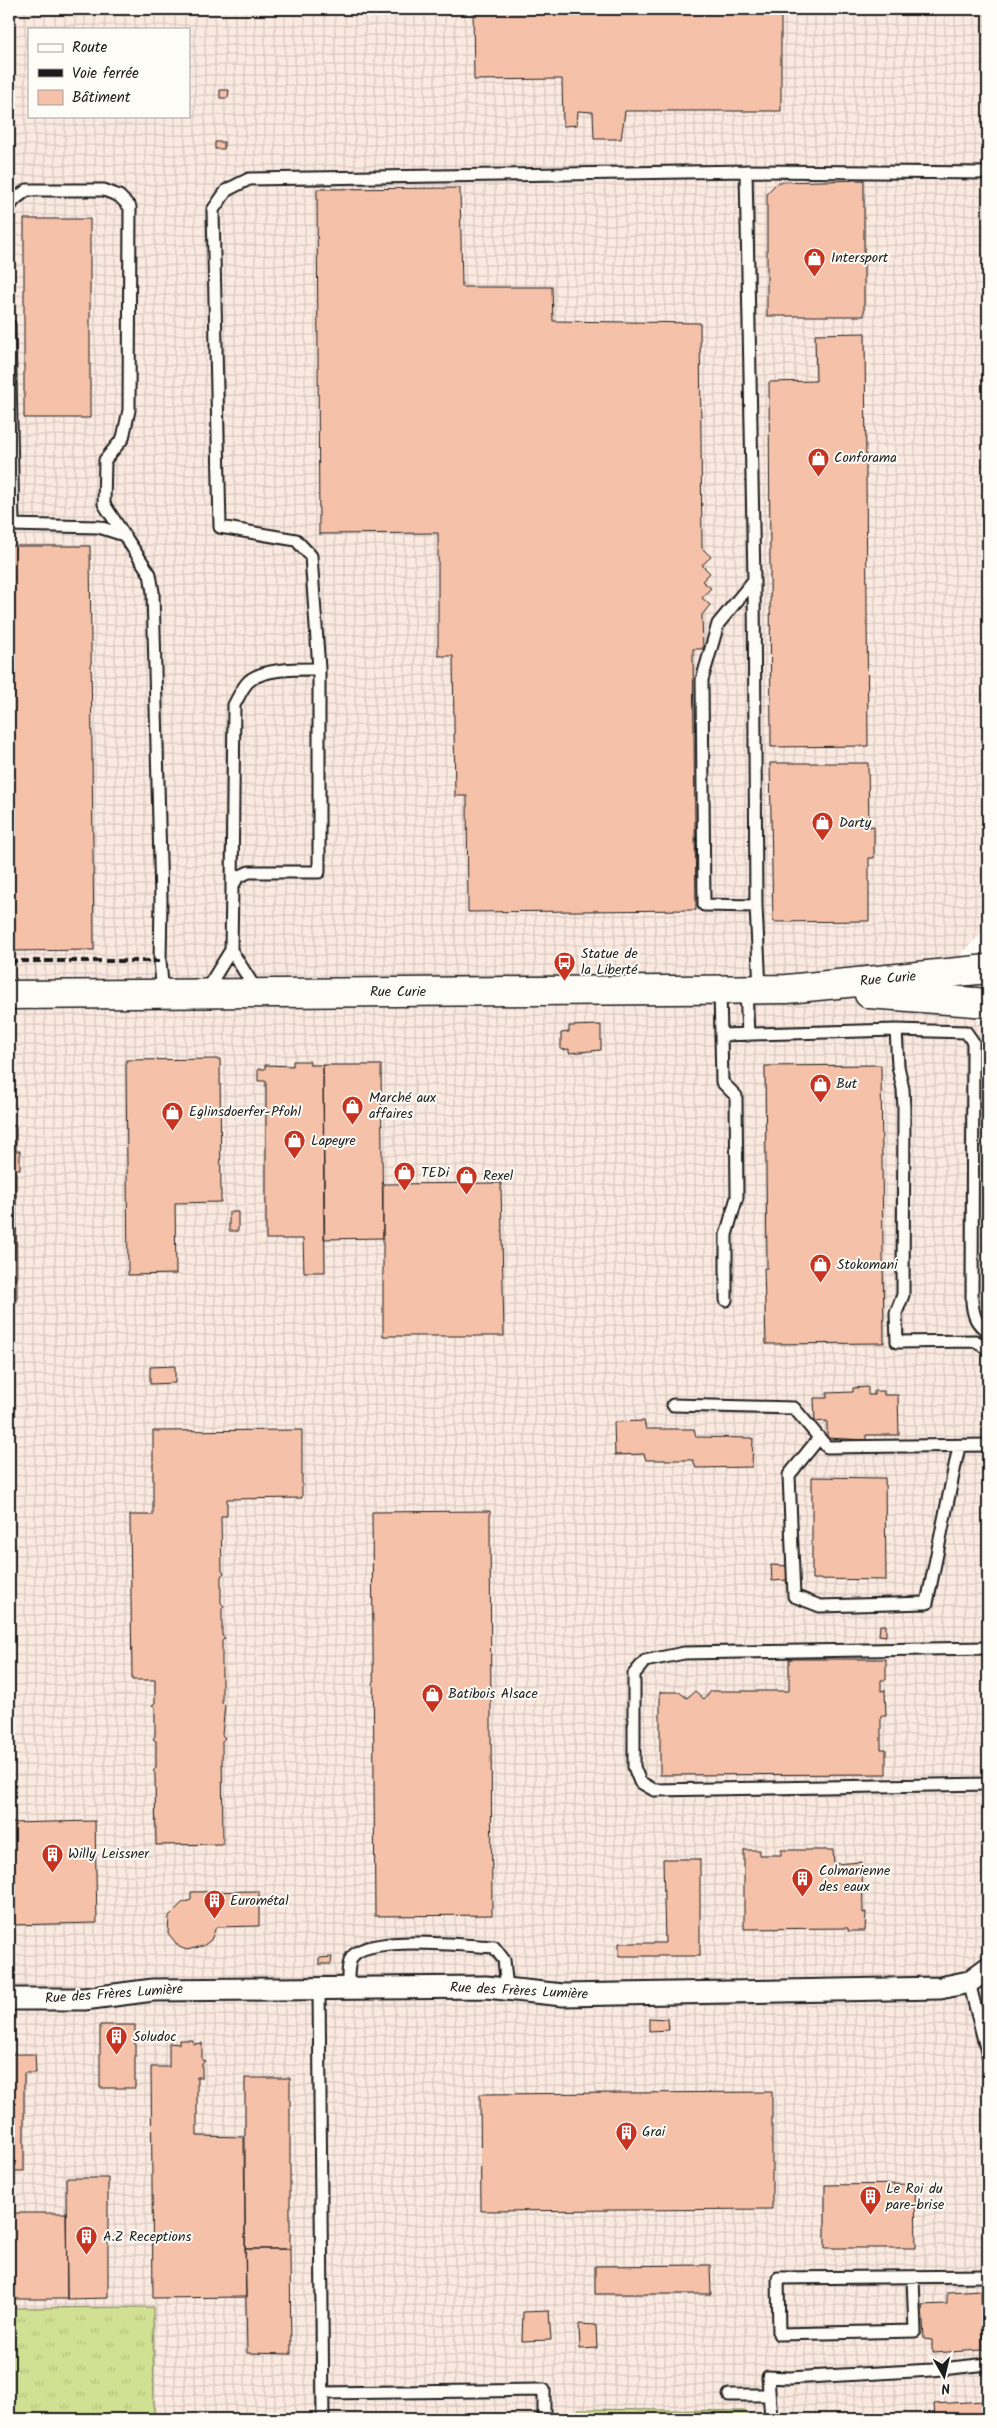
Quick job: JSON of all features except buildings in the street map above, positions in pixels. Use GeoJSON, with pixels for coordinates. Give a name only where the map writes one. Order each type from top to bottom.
{"type":"FeatureCollection","features":[{"type":"Feature","properties":{"kind":"main road","name":"Rue Curie"},"geometry":{"type":"LineString","coordinates":[[787,989],[988,969]]}},
{"type":"Feature","properties":{"kind":"main road","name":"Rue Curie"},"geometry":{"type":"LineString","coordinates":[[9,995],[787,989],[988,1003]]}},
{"type":"Feature","properties":{"kind":"street"},"geometry":{"type":"LineString","coordinates":[[969,1982],[988,1968]]}},
{"type":"Feature","properties":{"kind":"street","name":"Rue des Frères Lumière"},"geometry":{"type":"LineString","coordinates":[[9,1999],[84,1999],[153,1990],[319,1988],[486,1987],[563,1995],[669,1994],[763,1990],[940,1988],[969,1982]]}},
{"type":"Feature","properties":{"kind":"lane"},"geometry":{"type":"LineString","coordinates":[[232,887],[238,877],[249,872],[319,872],[319,669],[311,556],[296,540],[220,527],[213,210],[228,190],[248,179],[746,172],[988,173]]}},
{"type":"Feature","properties":{"kind":"lane"},"geometry":{"type":"LineString","coordinates":[[746,172],[754,580],[756,906],[753,989],[748,1035]]}},
{"type":"Feature","properties":{"kind":"lane"},"geometry":{"type":"LineString","coordinates":[[11,202],[26,190],[104,190],[119,196],[130,206],[129,410],[123,438],[105,460],[104,504],[150,574],[153,592],[161,900],[160,961],[163,994]]}},
{"type":"Feature","properties":{"kind":"lane"},"geometry":{"type":"LineString","coordinates":[[9,325],[11,525],[99,527],[124,535]]}},
{"type":"Feature","properties":{"kind":"lane"},"geometry":{"type":"LineString","coordinates":[[754,580],[718,624],[702,680],[704,905],[756,906]]}},
{"type":"Feature","properties":{"kind":"lane"},"geometry":{"type":"LineString","coordinates":[[204,994],[231,950],[234,705],[249,681],[268,673],[291,669],[319,669]]}},
{"type":"Feature","properties":{"kind":"lane"},"geometry":{"type":"LineString","coordinates":[[231,950],[259,993]]}},
{"type":"Feature","properties":{"kind":"lane"},"geometry":{"type":"LineString","coordinates":[[720,990],[722,1082],[736,1096],[737,1197],[726,1235],[726,1300]]}},
{"type":"Feature","properties":{"kind":"lane"},"geometry":{"type":"LineString","coordinates":[[721,1035],[896,1030],[966,1032],[973,1042],[972,1306],[979,1326],[988,1331]]}},
{"type":"Feature","properties":{"kind":"lane"},"geometry":{"type":"LineString","coordinates":[[896,1030],[898,1066],[903,1089],[903,1295],[896,1313],[897,1342],[975,1341],[988,1349]]}},
{"type":"Feature","properties":{"kind":"lane"},"geometry":{"type":"LineString","coordinates":[[674,1405],[794,1408],[827,1447],[988,1445]]}},
{"type":"Feature","properties":{"kind":"lane"},"geometry":{"type":"LineString","coordinates":[[820,1438],[789,1475],[794,1596],[820,1606],[928,1603],[959,1446]]}},
{"type":"Feature","properties":{"kind":"lane"},"geometry":{"type":"LineString","coordinates":[[988,1648],[684,1653],[645,1661],[634,1674],[634,1767],[640,1782],[654,1790],[988,1784]]}},
{"type":"Feature","properties":{"kind":"lane"},"geometry":{"type":"LineString","coordinates":[[348,1988],[351,1958],[360,1949],[390,1942],[494,1947],[504,1960],[507,1989]]}},
{"type":"Feature","properties":{"kind":"lane"},"geometry":{"type":"LineString","coordinates":[[969,1982],[985,2032],[988,2056]]}},
{"type":"Feature","properties":{"kind":"lane"},"geometry":{"type":"LineString","coordinates":[[319,1988],[323,2419]]}},
{"type":"Feature","properties":{"kind":"lane"},"geometry":{"type":"LineString","coordinates":[[913,2278],[915,2331],[779,2334],[778,2278],[988,2276]]}},
{"type":"Feature","properties":{"kind":"lane"},"geometry":{"type":"LineString","coordinates":[[771,2419],[768,2377],[789,2378],[932,2370],[988,2364]]}},
{"type":"Feature","properties":{"kind":"lane"},"geometry":{"type":"LineString","coordinates":[[322,2392],[544,2390],[544,2419]]}},
{"type":"Feature","properties":{"kind":"lane"},"geometry":{"type":"LineString","coordinates":[[729,2395],[769,2395]]}},
{"type":"Feature","properties":{"kind":"shaded area"},"geometry":{"type":"Polygon","coordinates":[[[9,9],[988,9],[988,928],[961,953],[979,1024],[988,1034],[988,2419],[747,2419],[746,2411],[579,2409],[578,2419],[154,2419],[153,2307],[9,2308],[9,9]]]}},
{"type":"Feature","properties":{"kind":"green space"},"geometry":{"type":"Polygon","coordinates":[[[153,2307],[154,2419],[9,2419],[9,2308],[153,2307]]]}},
{"type":"Feature","properties":{"kind":"green space"},"geometry":{"type":"Polygon","coordinates":[[[578,2409],[746,2411],[747,2419],[578,2419],[578,2409]]]}},
{"type":"Feature","properties":{"kind":"railway"},"geometry":{"type":"LineString","coordinates":[[9,961],[160,961]]}},
{"type":"Feature","properties":{"kind":"place","name":"Intersport"},"geometry":{"type":"Point","coordinates":[815,277]}},
{"type":"Feature","properties":{"kind":"place","name":"Conforama"},"geometry":{"type":"Point","coordinates":[818,477]}},
{"type":"Feature","properties":{"kind":"place","name":"Darty"},"geometry":{"type":"Point","coordinates":[823,842]}},
{"type":"Feature","properties":{"kind":"place","name":"Statue de la Liberté"},"geometry":{"type":"Point","coordinates":[565,981]}},
{"type":"Feature","properties":{"kind":"place","name":"But"},"geometry":{"type":"Point","coordinates":[820,1103]}},
{"type":"Feature","properties":{"kind":"place","name":"Marché aux affaires"},"geometry":{"type":"Point","coordinates":[353,1125]}},
{"type":"Feature","properties":{"kind":"place","name":"Eglinsdoerfer-Pfohl"},"geometry":{"type":"Point","coordinates":[173,1131]}},
{"type":"Feature","properties":{"kind":"place","name":"Lapeyre"},"geometry":{"type":"Point","coordinates":[295,1160]}},
{"type":"Feature","properties":{"kind":"place","name":"TEDi"},"geometry":{"type":"Point","coordinates":[405,1192]}},
{"type":"Feature","properties":{"kind":"place","name":"Rexel"},"geometry":{"type":"Point","coordinates":[467,1195]}},
{"type":"Feature","properties":{"kind":"place","name":"Stokomani"},"geometry":{"type":"Point","coordinates":[821,1284]}},
{"type":"Feature","properties":{"kind":"place","name":"Batibois Alsace"},"geometry":{"type":"Point","coordinates":[432,1713]}},
{"type":"Feature","properties":{"kind":"place","name":"Willy Leissner"},"geometry":{"type":"Point","coordinates":[52,1873]}},
{"type":"Feature","properties":{"kind":"place","name":"Colmarienne des eaux"},"geometry":{"type":"Point","coordinates":[803,1898]}},
{"type":"Feature","properties":{"kind":"place","name":"Eurométal"},"geometry":{"type":"Point","coordinates":[214,1920]}},
{"type":"Feature","properties":{"kind":"place","name":"Soludoc"},"geometry":{"type":"Point","coordinates":[117,2056]}},
{"type":"Feature","properties":{"kind":"place","name":"Grai"},"geometry":{"type":"Point","coordinates":[626,2151]}},
{"type":"Feature","properties":{"kind":"place","name":"Le Roi du pare-brise"},"geometry":{"type":"Point","coordinates":[870,2216]}},
{"type":"Feature","properties":{"kind":"place","name":"A.Z Receptions"},"geometry":{"type":"Point","coordinates":[87,2256]}}]}
